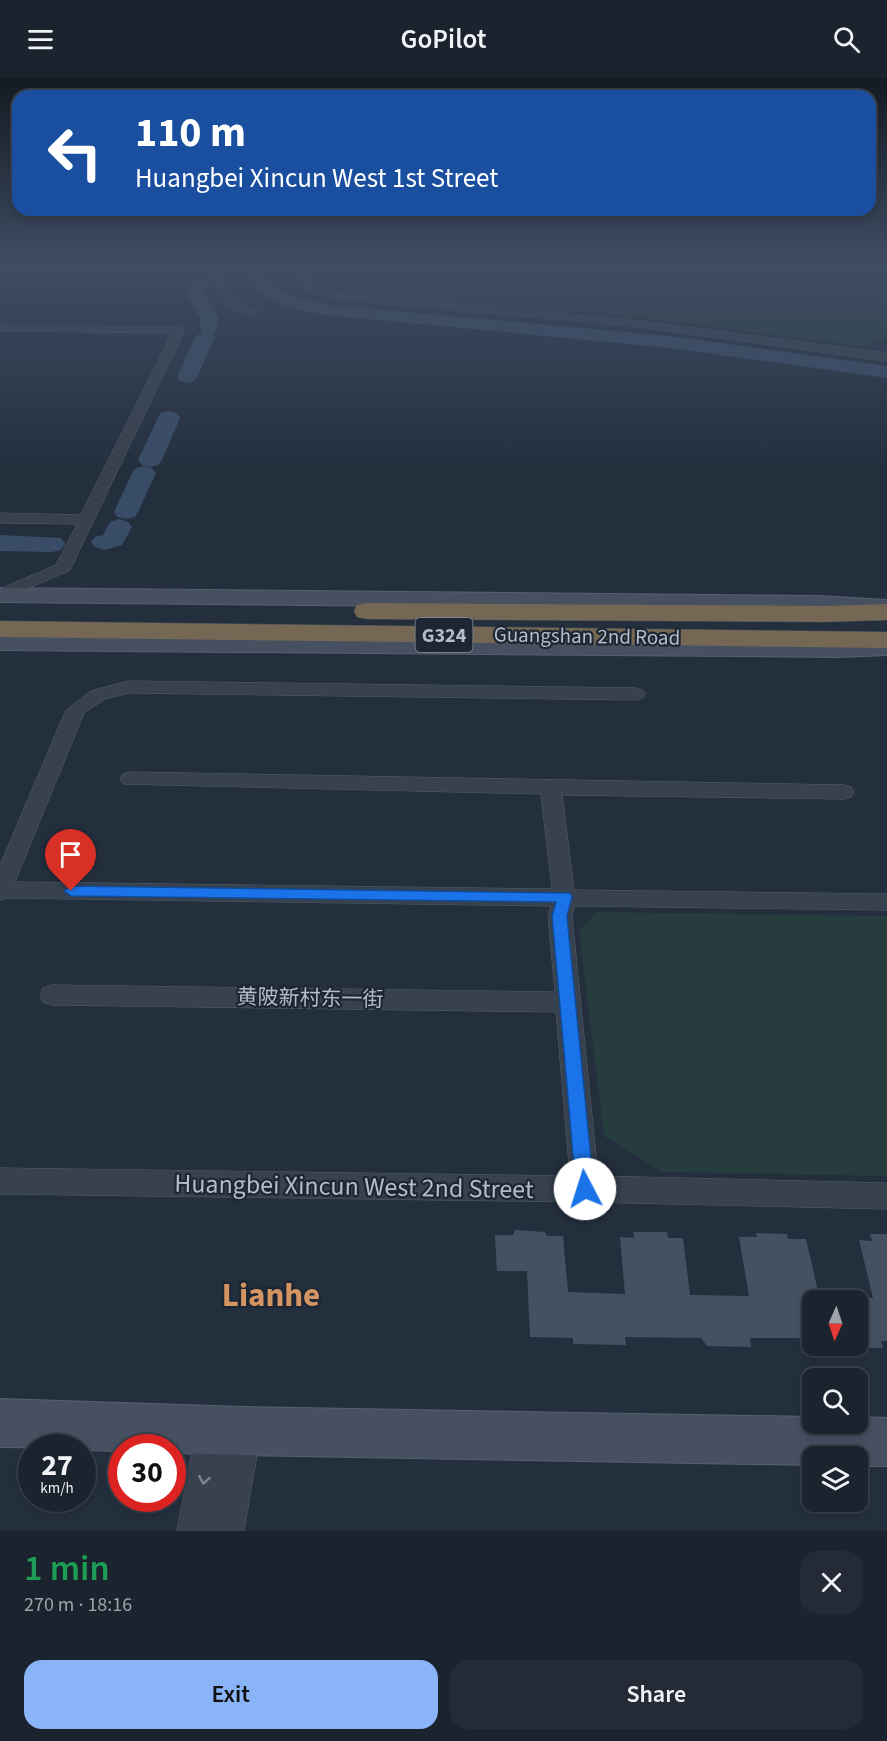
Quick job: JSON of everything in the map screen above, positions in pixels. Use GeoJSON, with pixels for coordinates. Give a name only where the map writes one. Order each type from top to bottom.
{"type":"FeatureCollection","features":[{"type":"Feature","properties":{"kind":"highway","name":"Guangshan 2nd Road"},"geometry":{"type":"LineString","coordinates":[[0,609],[812,614],[887,612]]}},
{"type":"Feature","properties":{"kind":"highway","name":"Guangshan 2nd Road"},"geometry":{"type":"LineString","coordinates":[[0,630],[887,640]]}},
{"type":"Feature","properties":{"kind":"street"},"geometry":{"type":"LineString","coordinates":[[0,595],[63,568],[178,333]]}},
{"type":"Feature","properties":{"kind":"street"},"geometry":{"type":"LineString","coordinates":[[705,333],[887,357]]}},
{"type":"Feature","properties":{"kind":"street"},"geometry":{"type":"LineString","coordinates":[[0,518],[87,520]]}},
{"type":"Feature","properties":{"kind":"street"},"geometry":{"type":"LineString","coordinates":[[0,595],[819,603],[887,607]]}},
{"type":"Feature","properties":{"kind":"street"},"geometry":{"type":"LineString","coordinates":[[0,642],[839,649],[887,647]]}},
{"type":"Feature","properties":{"kind":"street"},"geometry":{"type":"LineString","coordinates":[[636,693],[129,687],[98,695],[76,710],[0,891],[887,902]]}},
{"type":"Feature","properties":{"kind":"street"},"geometry":{"type":"LineString","coordinates":[[130,779],[844,792]]}},
{"type":"Feature","properties":{"kind":"street"},"geometry":{"type":"LineString","coordinates":[[551,788],[564,897],[560,916],[585,1189]]}},
{"type":"Feature","properties":{"kind":"street","name":"黄陂新村东一街"},"geometry":{"type":"LineString","coordinates":[[52,995],[567,1002]]}},
{"type":"Feature","properties":{"kind":"street","name":"Huangbei Xincun West 2nd Street"},"geometry":{"type":"LineString","coordinates":[[0,1181],[585,1189],[887,1196]]}},
{"type":"Feature","properties":{"kind":"street"},"geometry":{"type":"LineString","coordinates":[[0,1423],[229,1430],[887,1442]]}},
{"type":"Feature","properties":{"kind":"street"},"geometry":{"type":"LineString","coordinates":[[195,1531],[229,1430]]}},
{"type":"Feature","properties":{"kind":"street"},"geometry":{"type":"LineString","coordinates":[[226,1531],[229,1430]]}},
{"type":"Feature","properties":{"kind":"green space"},"geometry":{"type":"Polygon","coordinates":[[[760,333],[887,333],[887,340],[875,341],[867,347],[760,333]]]}},
{"type":"Feature","properties":{"kind":"green space"},"geometry":{"type":"Polygon","coordinates":[[[597,912],[887,916],[887,1176],[662,1172],[604,1136],[579,931],[597,912]]]}},
{"type":"Feature","properties":{"kind":"building"},"geometry":{"type":"Polygon","coordinates":[[[515,1230],[545,1232],[547,1236],[563,1236],[568,1292],[625,1294],[620,1237],[634,1238],[633,1232],[667,1232],[668,1238],[683,1238],[690,1295],[749,1296],[739,1237],[757,1237],[756,1233],[787,1234],[788,1239],[806,1239],[818,1290],[802,1290],[802,1338],[750,1338],[751,1347],[707,1346],[701,1338],[625,1337],[626,1345],[573,1344],[573,1338],[530,1337],[527,1271],[497,1271],[495,1235],[513,1235],[515,1230]]]}},
{"type":"Feature","properties":{"kind":"building"},"geometry":{"type":"Polygon","coordinates":[[[870,1234],[887,1234],[887,1341],[881,1341],[883,1348],[868,1348],[868,1298],[873,1298],[859,1240],[872,1241],[870,1234]]]}},
{"type":"Feature","properties":{"kind":"waterway"},"geometry":{"type":"LineString","coordinates":[[571,333],[670,342],[887,372]]}},
{"type":"Feature","properties":{"kind":"waterway"},"geometry":{"type":"LineString","coordinates":[[187,377],[205,337]]}},
{"type":"Feature","properties":{"kind":"waterway"},"geometry":{"type":"LineString","coordinates":[[150,460],[169,418]]}},
{"type":"Feature","properties":{"kind":"waterway"},"geometry":{"type":"LineString","coordinates":[[126,512],[144,473]]}},
{"type":"Feature","properties":{"kind":"waterway"},"geometry":{"type":"LineString","coordinates":[[104,542],[113,540],[119,527]]}},
{"type":"Feature","properties":{"kind":"waterway"},"geometry":{"type":"LineString","coordinates":[[0,543],[52,544]]}},
{"type":"Feature","properties":{"kind":"district","name":"Lianhe"},"geometry":{"type":"Point","coordinates":[271,1294]}},
{"type":"Feature","properties":{"kind":"route"},"geometry":{"type":"LineString","coordinates":[[71,891],[564,897],[560,916],[585,1189]]}}]}
